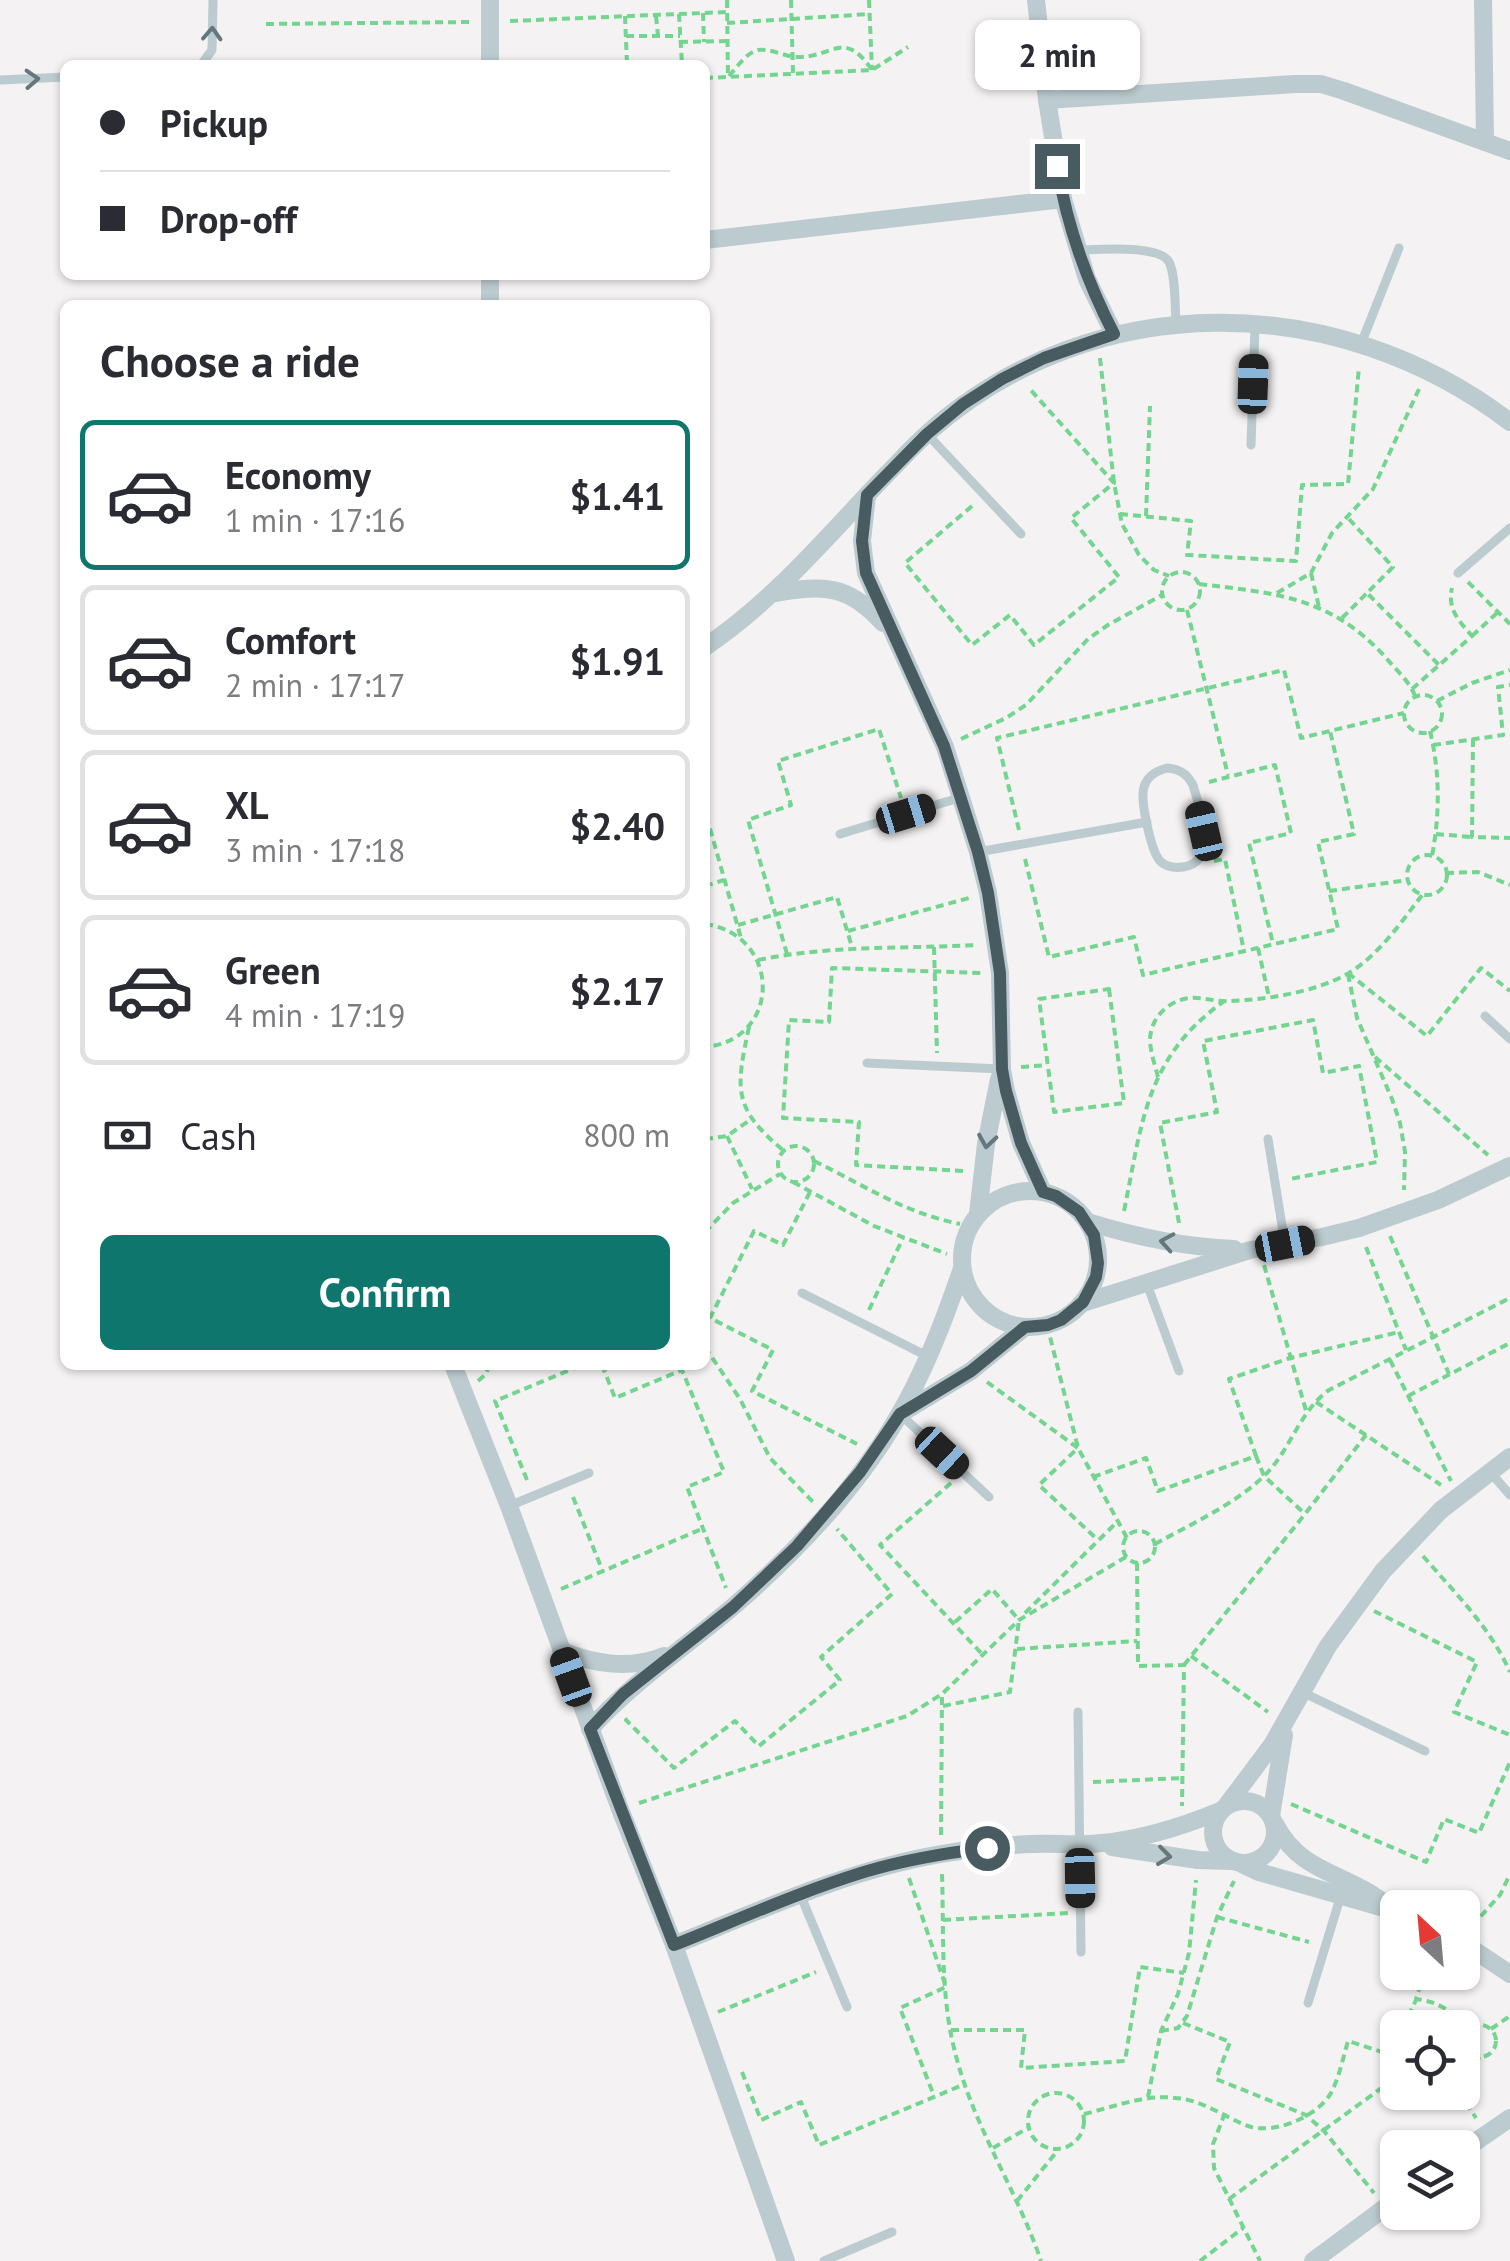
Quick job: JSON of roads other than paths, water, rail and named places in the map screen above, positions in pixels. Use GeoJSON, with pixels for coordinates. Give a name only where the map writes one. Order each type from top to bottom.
{"type":"FeatureCollection","features":[{"type":"Feature","properties":{"kind":"street"},"geometry":{"type":"LineString","coordinates":[[490,0],[490,60]]}},
{"type":"Feature","properties":{"kind":"street"},"geometry":{"type":"LineString","coordinates":[[1036,0],[1062,199],[1106,336]]}},
{"type":"Feature","properties":{"kind":"street"},"geometry":{"type":"LineString","coordinates":[[1483,0],[1485,142]]}},
{"type":"Feature","properties":{"kind":"street"},"geometry":{"type":"LineString","coordinates":[[1047,100],[1321,84],[1510,151]]}},
{"type":"Feature","properties":{"kind":"street"},"geometry":{"type":"LineString","coordinates":[[710,239],[1062,199]]}},
{"type":"Feature","properties":{"kind":"street"},"geometry":{"type":"LineString","coordinates":[[710,644],[775,592],[927,434],[963,404],[1044,358],[1106,336],[1176,326],[1256,324],[1335,336],[1427,370],[1510,422]]}},
{"type":"Feature","properties":{"kind":"street"},"geometry":{"type":"LineString","coordinates":[[867,495],[862,541],[866,573],[944,746],[978,852],[1000,973],[1006,1091],[1021,1143],[1043,1192]]}},
{"type":"Feature","properties":{"kind":"street"},"geometry":{"type":"LineString","coordinates":[[775,592],[814,588],[844,593],[859,600],[900,643]]}},
{"type":"Feature","properties":{"kind":"street"},"geometry":{"type":"LineString","coordinates":[[590,1729],[623,1694],[733,1607],[776,1567],[875,1453],[900,1414],[947,1313],[965,1237],[974,1220],[1002,1069]]}},
{"type":"Feature","properties":{"kind":"street"},"geometry":{"type":"LineString","coordinates":[[961,1264],[970,1293],[988,1314],[1012,1325],[1048,1325],[1083,1302],[1146,1281],[1254,1249],[1359,1228],[1402,1214],[1508,1166]]}},
{"type":"Feature","properties":{"kind":"street"},"geometry":{"type":"LineString","coordinates":[[974,1220],[1001,1197],[1015,1192],[1043,1192],[1068,1203],[1088,1222],[1098,1249],[1096,1277],[1083,1302]]}},
{"type":"Feature","properties":{"kind":"street"},"geometry":{"type":"LineString","coordinates":[[1088,1222],[1183,1245],[1254,1249]]}},
{"type":"Feature","properties":{"kind":"street"},"geometry":{"type":"LineString","coordinates":[[900,1414],[971,1371],[1025,1327]]}},
{"type":"Feature","properties":{"kind":"street"},"geometry":{"type":"LineString","coordinates":[[455,1370],[674,1945],[786,2261]]}},
{"type":"Feature","properties":{"kind":"street"},"geometry":{"type":"LineString","coordinates":[[1380,1906],[1258,1872],[1236,1862],[1223,1856],[1212,1829],[1223,1808],[1286,1724],[1328,1646],[1358,1603],[1410,1541],[1458,1496],[1510,1456]]}},
{"type":"Feature","properties":{"kind":"street"},"geometry":{"type":"LineString","coordinates":[[561,1650],[584,1660],[633,1664],[678,1650]]}},
{"type":"Feature","properties":{"kind":"street"},"geometry":{"type":"LineString","coordinates":[[1088,1844],[1198,1860],[1236,1862],[1260,1858],[1273,1844],[1273,1812],[1286,1724]]}},
{"type":"Feature","properties":{"kind":"street"},"geometry":{"type":"LineString","coordinates":[[674,1945],[867,1871],[941,1854],[1147,1836],[1182,1826],[1236,1801],[1256,1802],[1273,1812],[1281,1836],[1300,1857],[1380,1900]]}},
{"type":"Feature","properties":{"kind":"street"},"geometry":{"type":"LineString","coordinates":[[1480,1953],[1510,1974]]}},
{"type":"Feature","properties":{"kind":"street"},"geometry":{"type":"LineString","coordinates":[[1480,2137],[1510,2118]]}},
{"type":"Feature","properties":{"kind":"street"},"geometry":{"type":"LineString","coordinates":[[1313,2261],[1380,2210]]}},
{"type":"Feature","properties":{"kind":"lane"},"geometry":{"type":"LineString","coordinates":[[205,60],[214,40],[212,0]]}},
{"type":"Feature","properties":{"kind":"lane"},"geometry":{"type":"LineString","coordinates":[[0,80],[60,77]]}},
{"type":"Feature","properties":{"kind":"lane"},"geometry":{"type":"LineString","coordinates":[[1361,344],[1399,248]]}},
{"type":"Feature","properties":{"kind":"lane"},"geometry":{"type":"LineString","coordinates":[[1076,250],[1153,250],[1166,256],[1172,269],[1176,326]]}},
{"type":"Feature","properties":{"kind":"lane"},"geometry":{"type":"LineString","coordinates":[[1251,445],[1256,324]]}},
{"type":"Feature","properties":{"kind":"lane"},"geometry":{"type":"LineString","coordinates":[[927,434],[1021,534]]}},
{"type":"Feature","properties":{"kind":"lane"},"geometry":{"type":"LineString","coordinates":[[1458,573],[1510,528]]}},
{"type":"Feature","properties":{"kind":"lane"},"geometry":{"type":"LineString","coordinates":[[1167,768],[1183,772],[1193,786],[1206,841],[1204,851],[1190,866],[1180,868],[1161,862],[1155,854],[1148,822],[1143,790],[1151,775],[1167,768]]}},
{"type":"Feature","properties":{"kind":"lane"},"geometry":{"type":"LineString","coordinates":[[840,834],[962,797]]}},
{"type":"Feature","properties":{"kind":"lane"},"geometry":{"type":"LineString","coordinates":[[978,852],[1148,822]]}},
{"type":"Feature","properties":{"kind":"lane"},"geometry":{"type":"LineString","coordinates":[[1485,1016],[1510,1038]]}},
{"type":"Feature","properties":{"kind":"lane"},"geometry":{"type":"LineString","coordinates":[[867,1063],[1002,1069]]}},
{"type":"Feature","properties":{"kind":"lane"},"geometry":{"type":"LineString","coordinates":[[1268,1139],[1285,1244]]}},
{"type":"Feature","properties":{"kind":"lane"},"geometry":{"type":"LineString","coordinates":[[1146,1281],[1180,1372]]}},
{"type":"Feature","properties":{"kind":"lane"},"geometry":{"type":"LineString","coordinates":[[802,1293],[929,1357]]}},
{"type":"Feature","properties":{"kind":"lane"},"geometry":{"type":"LineString","coordinates":[[900,1414],[989,1497]]}},
{"type":"Feature","properties":{"kind":"lane"},"geometry":{"type":"LineString","coordinates":[[1490,1471],[1510,1495]]}},
{"type":"Feature","properties":{"kind":"lane"},"geometry":{"type":"LineString","coordinates":[[508,1506],[590,1473]]}},
{"type":"Feature","properties":{"kind":"lane"},"geometry":{"type":"LineString","coordinates":[[1302,1692],[1425,1751]]}},
{"type":"Feature","properties":{"kind":"lane"},"geometry":{"type":"LineString","coordinates":[[1078,1712],[1078,1783],[1088,1844],[1080,1912],[1081,1952]]}},
{"type":"Feature","properties":{"kind":"lane"},"geometry":{"type":"LineString","coordinates":[[800,1894],[848,2007]]}},
{"type":"Feature","properties":{"kind":"lane"},"geometry":{"type":"LineString","coordinates":[[1308,2003],[1341,1894]]}},
{"type":"Feature","properties":{"kind":"lane"},"geometry":{"type":"LineString","coordinates":[[824,2261],[892,2232]]}}]}
